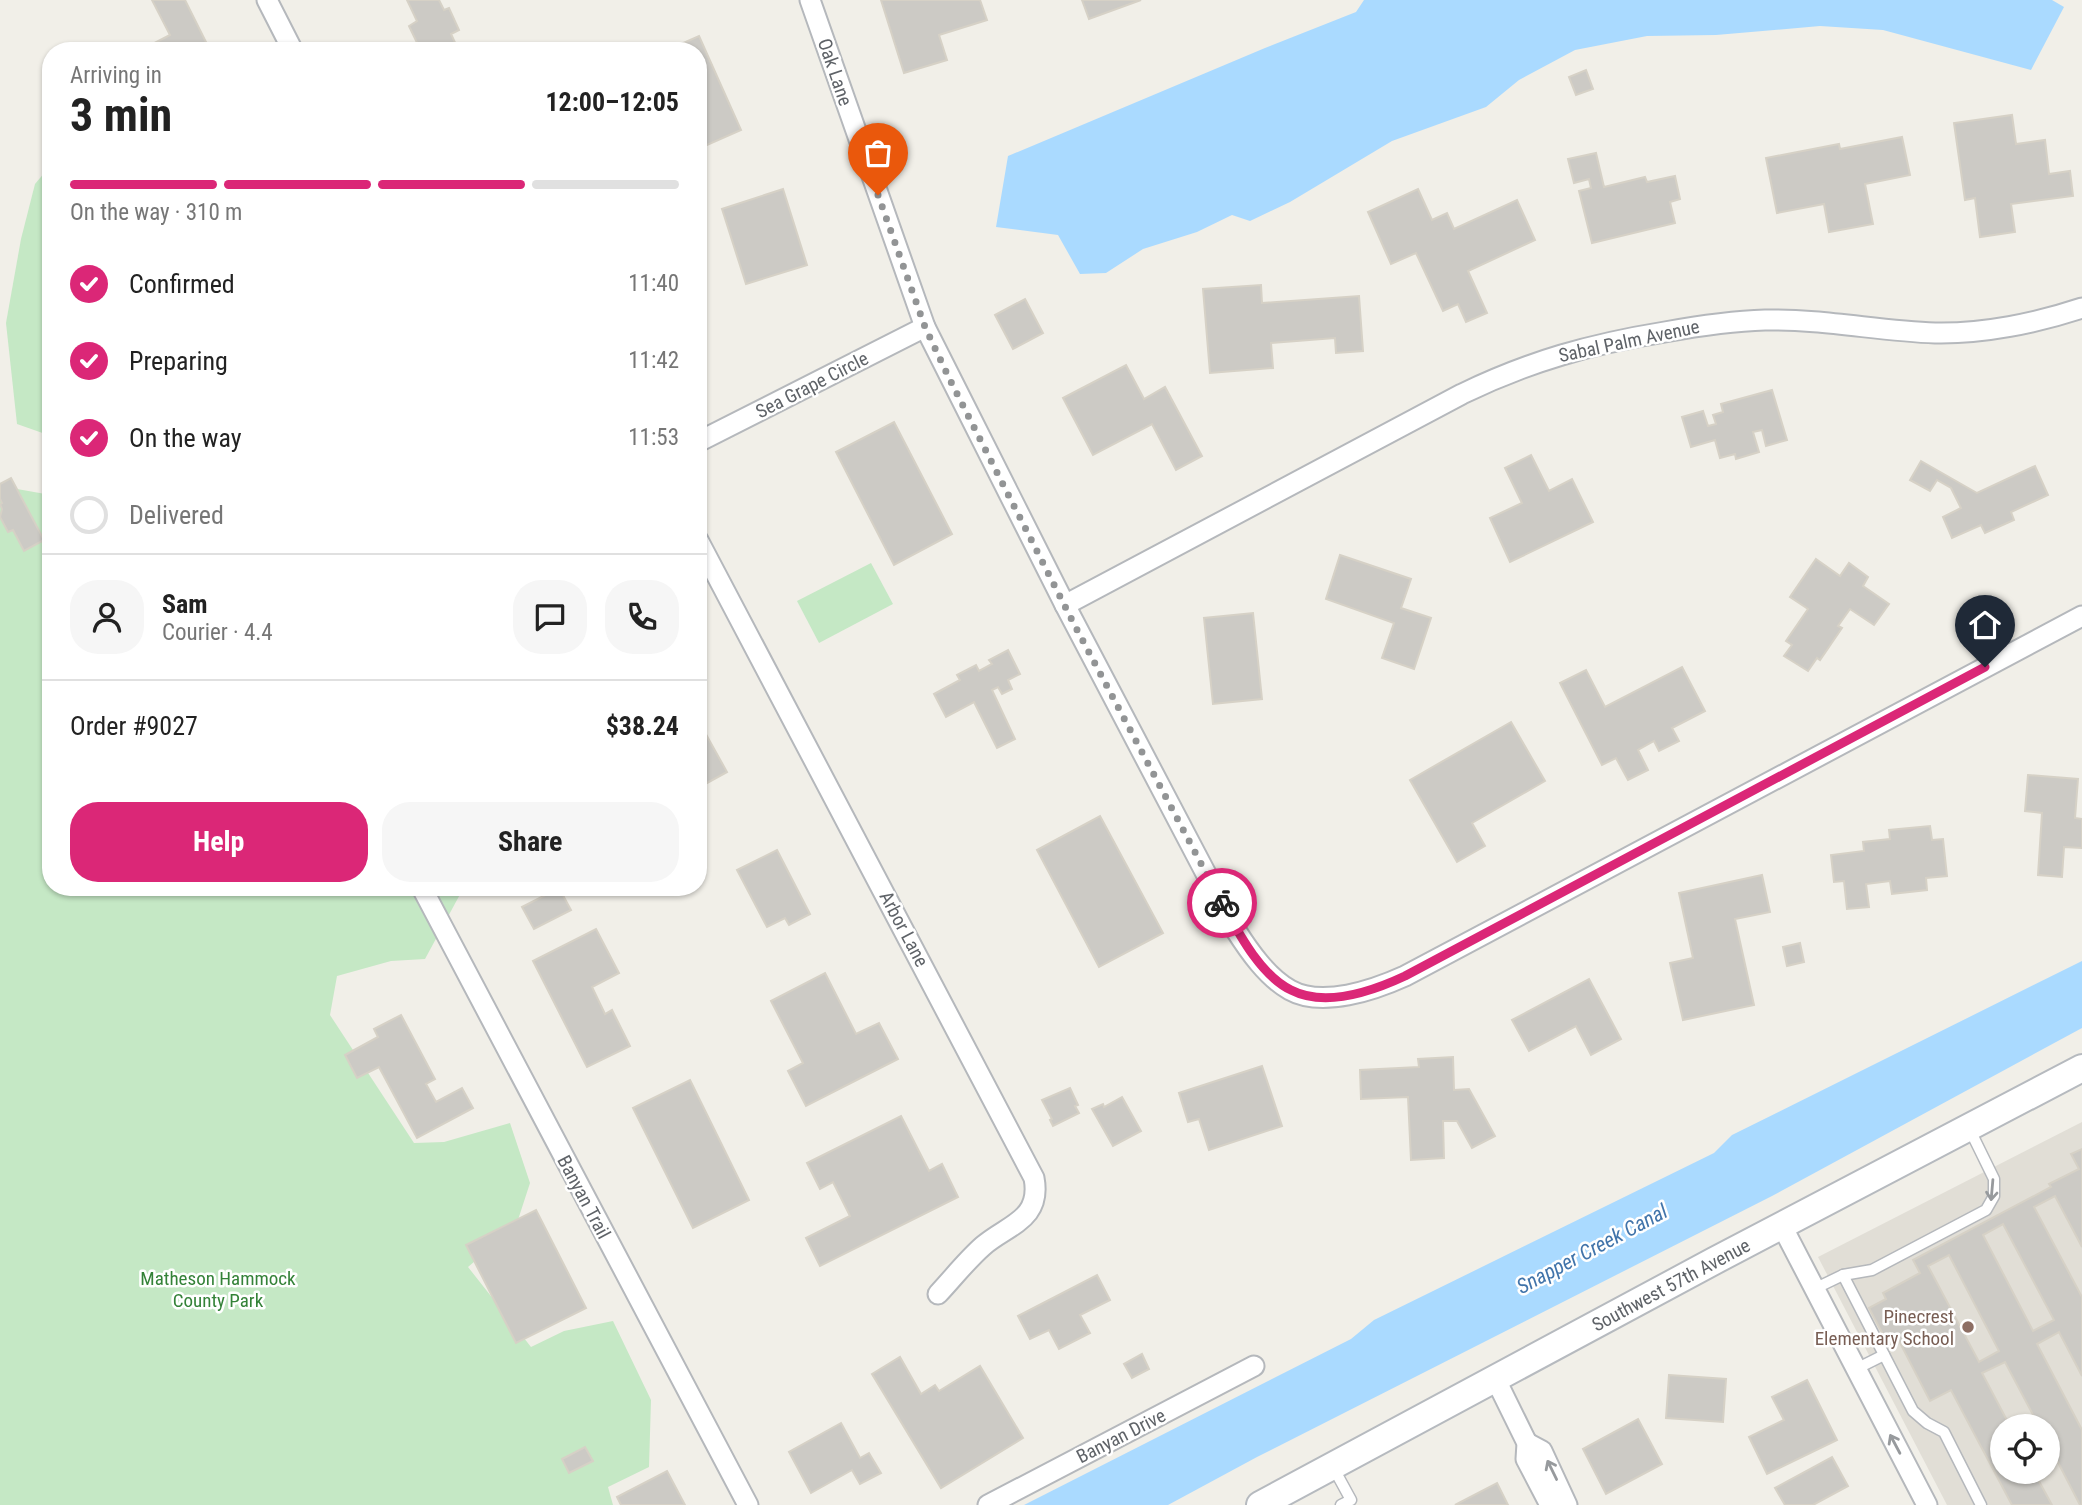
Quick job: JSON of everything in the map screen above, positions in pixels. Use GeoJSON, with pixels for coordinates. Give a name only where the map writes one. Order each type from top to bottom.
{"type":"FeatureCollection","features":[{"type":"Feature","properties":{"kind":"main road","name":"Southwest 57th Avenue"},"geometry":{"type":"LineString","coordinates":[[1260,1505],[2082,1068]]}},
{"type":"Feature","properties":{"kind":"street"},"geometry":{"type":"LineString","coordinates":[[267,0],[288,42]]}},
{"type":"Feature","properties":{"kind":"street","name":"Oak Lane"},"geometry":{"type":"LineString","coordinates":[[810,0],[925,327],[950,380],[1235,929],[1248,948],[1276,979],[1290,990],[1302,994],[1346,995],[1384,986],[2082,616]]}},
{"type":"Feature","properties":{"kind":"street","name":"Sabal Palm Avenue"},"geometry":{"type":"LineString","coordinates":[[1065,605],[1462,394],[1495,378],[1573,350],[1719,323],[1810,321],[1937,333],[2025,324],[2082,308]]}},
{"type":"Feature","properties":{"kind":"street","name":"Sea Grape Circle"},"geometry":{"type":"LineString","coordinates":[[707,437],[925,327]]}},
{"type":"Feature","properties":{"kind":"street","name":"Arbor Lane"},"geometry":{"type":"LineString","coordinates":[[707,558],[1034,1178],[1034,1197],[1027,1214],[1014,1227],[981,1248],[938,1294]]}},
{"type":"Feature","properties":{"kind":"street","name":"Banyan Trail"},"geometry":{"type":"LineString","coordinates":[[426,896],[748,1505]]}},
{"type":"Feature","properties":{"kind":"street"},"geometry":{"type":"LineString","coordinates":[[1782,1226],[1927,1505]]}},
{"type":"Feature","properties":{"kind":"street","name":"Banyan Drive"},"geometry":{"type":"LineString","coordinates":[[988,1505],[1254,1366]]}},
{"type":"Feature","properties":{"kind":"street"},"geometry":{"type":"LineString","coordinates":[[1496,1380],[1527,1443],[1526,1458],[1550,1505]]}},
{"type":"Feature","properties":{"kind":"street"},"geometry":{"type":"LineString","coordinates":[[1527,1443],[1542,1451],[1567,1505]]}},
{"type":"Feature","properties":{"kind":"lane"},"geometry":{"type":"LineString","coordinates":[[1814,1289],[1843,1275],[1872,1270],[1978,1217],[1986,1210],[1994,1196],[1994,1179],[1969,1128]]}},
{"type":"Feature","properties":{"kind":"lane"},"geometry":{"type":"LineString","coordinates":[[1843,1275],[1913,1411],[1944,1432],[1981,1505]]}},
{"type":"Feature","properties":{"kind":"lane"},"geometry":{"type":"LineString","coordinates":[[1856,1368],[1884,1355]]}},
{"type":"Feature","properties":{"kind":"lane"},"geometry":{"type":"LineString","coordinates":[[1333,1467],[1351,1500],[1341,1505]]}},
{"type":"Feature","properties":{"kind":"shaded area","name":"Pinecrest Elementary School"},"geometry":{"type":"Polygon","coordinates":[[[2082,1122],[2082,1505],[1947,1505],[1818,1257],[2082,1122]]]}},
{"type":"Feature","properties":{"kind":"green space"},"geometry":{"type":"Polygon","coordinates":[[[42,176],[42,433],[17,424],[6,323],[21,239],[35,184],[42,176]]]}},
{"type":"Feature","properties":{"kind":"green space","name":"Matheson Hammock County Park"},"geometry":{"type":"Polygon","coordinates":[[[0,486],[42,493],[42,896],[459,896],[425,959],[391,961],[337,976],[330,1015],[414,1143],[444,1142],[510,1123],[530,1183],[516,1226],[468,1267],[531,1347],[564,1331],[613,1321],[651,1400],[649,1467],[608,1487],[613,1505],[0,1505],[0,486]]]}},
{"type":"Feature","properties":{"kind":"green space"},"geometry":{"type":"Polygon","coordinates":[[[871,563],[893,604],[819,643],[797,601],[871,563]]]}},
{"type":"Feature","properties":{"kind":"water"},"geometry":{"type":"Polygon","coordinates":[[[1364,0],[2052,0],[2064,7],[2031,70],[1883,30],[1820,26],[1716,35],[1647,36],[1575,50],[1519,80],[1486,107],[1392,141],[1290,202],[1250,221],[1232,215],[1197,232],[1143,249],[1106,273],[1080,274],[1058,235],[996,227],[1008,156],[1356,12],[1364,0]]]}},
{"type":"Feature","properties":{"kind":"water","name":"Snapper Creek Canal"},"geometry":{"type":"Polygon","coordinates":[[[2082,961],[2082,1028],[1772,1196],[1257,1457],[1168,1505],[1024,1505],[1351,1339],[1374,1320],[1714,1153],[1732,1135],[2082,961]]]}},
{"type":"Feature","properties":{"kind":"building"},"geometry":{"type":"Polygon","coordinates":[[[152,0],[185,0],[206,42],[156,42],[170,35],[152,0]]]}},
{"type":"Feature","properties":{"kind":"building"},"geometry":{"type":"Polygon","coordinates":[[[407,0],[439,0],[444,10],[449,8],[459,30],[451,34],[455,42],[417,42],[409,26],[417,21],[407,0]]]}},
{"type":"Feature","properties":{"kind":"building"},"geometry":{"type":"Polygon","coordinates":[[[881,0],[980,0],[987,20],[939,35],[947,60],[904,73],[881,0]]]}},
{"type":"Feature","properties":{"kind":"building"},"geometry":{"type":"Polygon","coordinates":[[[1082,0],[1141,0],[1089,19],[1082,0]]]}},
{"type":"Feature","properties":{"kind":"building"},"geometry":{"type":"Polygon","coordinates":[[[699,36],[702,42],[685,42],[699,36]]]}},
{"type":"Feature","properties":{"kind":"building"},"geometry":{"type":"Polygon","coordinates":[[[707,54],[741,130],[707,145],[707,54]]]}},
{"type":"Feature","properties":{"kind":"building"},"geometry":{"type":"Polygon","coordinates":[[[1586,70],[1593,89],[1576,95],[1569,77],[1586,70]]]}},
{"type":"Feature","properties":{"kind":"building"},"geometry":{"type":"Polygon","coordinates":[[[2012,115],[2016,144],[2045,140],[2049,174],[2070,171],[2073,196],[2011,204],[2015,232],[1980,237],[1975,198],[1965,200],[1954,123],[2012,115]]]}},
{"type":"Feature","properties":{"kind":"building"},"geometry":{"type":"Polygon","coordinates":[[[1902,137],[1910,175],[1865,184],[1873,224],[1829,232],[1824,204],[1777,213],[1766,158],[1839,144],[1840,149],[1902,137]]]}},
{"type":"Feature","properties":{"kind":"building"},"geometry":{"type":"Polygon","coordinates":[[[1596,153],[1604,187],[1645,177],[1647,182],[1675,176],[1680,199],[1670,202],[1675,223],[1592,243],[1579,191],[1591,188],[1589,179],[1574,183],[1568,159],[1596,153]]]}},
{"type":"Feature","properties":{"kind":"building"},"geometry":{"type":"Polygon","coordinates":[[[783,189],[807,265],[746,284],[722,209],[783,189]]]}},
{"type":"Feature","properties":{"kind":"building"},"geometry":{"type":"Polygon","coordinates":[[[1418,189],[1432,220],[1447,213],[1454,229],[1517,200],[1535,240],[1468,271],[1487,313],[1466,322],[1458,304],[1443,311],[1416,253],[1391,264],[1368,212],[1418,189]]]}},
{"type":"Feature","properties":{"kind":"building"},"geometry":{"type":"Polygon","coordinates":[[[1261,285],[1262,303],[1359,296],[1363,351],[1336,353],[1335,338],[1271,343],[1273,368],[1210,373],[1203,289],[1261,285]]]}},
{"type":"Feature","properties":{"kind":"building"},"geometry":{"type":"Polygon","coordinates":[[[1025,299],[1043,333],[1013,349],[995,315],[1025,299]]]}},
{"type":"Feature","properties":{"kind":"building"},"geometry":{"type":"Polygon","coordinates":[[[1126,365],[1144,399],[1165,387],[1202,456],[1176,470],[1152,424],[1093,455],[1063,398],[1126,365]]]}},
{"type":"Feature","properties":{"kind":"building"},"geometry":{"type":"Polygon","coordinates":[[[1772,390],[1787,440],[1766,446],[1762,430],[1753,432],[1759,452],[1736,459],[1735,454],[1720,458],[1715,440],[1691,447],[1682,417],[1703,411],[1708,426],[1716,424],[1713,415],[1723,412],[1721,404],[1772,390]]]}},
{"type":"Feature","properties":{"kind":"building"},"geometry":{"type":"Polygon","coordinates":[[[894,422],[952,534],[894,565],[836,452],[894,422]]]}},
{"type":"Feature","properties":{"kind":"building"},"geometry":{"type":"Polygon","coordinates":[[[1531,455],[1549,491],[1572,479],[1593,522],[1510,562],[1490,518],[1522,503],[1505,468],[1531,455]]]}},
{"type":"Feature","properties":{"kind":"building"},"geometry":{"type":"Polygon","coordinates":[[[1921,461],[1977,493],[2035,466],[2048,495],[2011,512],[2014,520],[1985,533],[1981,525],[1952,538],[1943,517],[1961,508],[1951,488],[1937,480],[1930,491],[1910,480],[1921,461]]]}},
{"type":"Feature","properties":{"kind":"building"},"geometry":{"type":"Polygon","coordinates":[[[11,478],[42,536],[42,541],[24,551],[13,530],[8,532],[0,517],[0,484],[11,478]]]}},
{"type":"Feature","properties":{"kind":"building"},"geometry":{"type":"Polygon","coordinates":[[[1340,555],[1411,579],[1401,608],[1431,618],[1414,669],[1382,658],[1394,623],[1326,599],[1340,555]]]}},
{"type":"Feature","properties":{"kind":"building"},"geometry":{"type":"Polygon","coordinates":[[[1816,559],[1840,576],[1849,563],[1868,577],[1863,586],[1889,604],[1874,625],[1850,609],[1838,626],[1842,628],[1820,660],[1817,658],[1808,671],[1784,656],[1792,645],[1786,641],[1808,609],[1790,597],[1816,559]]]}},
{"type":"Feature","properties":{"kind":"building"},"geometry":{"type":"Polygon","coordinates":[[[1253,613],[1262,699],[1213,704],[1204,618],[1253,613]]]}},
{"type":"Feature","properties":{"kind":"building"},"geometry":{"type":"Polygon","coordinates":[[[1008,650],[1020,674],[1008,680],[1012,689],[1002,694],[998,687],[992,690],[1015,739],[997,748],[974,702],[946,717],[934,694],[960,680],[957,675],[976,665],[979,671],[992,664],[989,660],[1008,650]]]}},
{"type":"Feature","properties":{"kind":"building"},"geometry":{"type":"Polygon","coordinates":[[[1682,667],[1705,711],[1672,728],[1679,741],[1659,751],[1654,741],[1638,750],[1648,770],[1628,780],[1616,758],[1602,765],[1560,683],[1586,670],[1605,707],[1682,667]]]}},
{"type":"Feature","properties":{"kind":"building"},"geometry":{"type":"Polygon","coordinates":[[[1511,722],[1545,781],[1472,823],[1485,846],[1457,862],[1410,780],[1511,722]]]}},
{"type":"Feature","properties":{"kind":"building"},"geometry":{"type":"Polygon","coordinates":[[[707,736],[727,772],[707,783],[707,736]]]}},
{"type":"Feature","properties":{"kind":"building"},"geometry":{"type":"Polygon","coordinates":[[[2028,775],[2078,779],[2075,818],[2082,819],[2082,848],[2064,847],[2062,877],[2038,875],[2042,813],[2025,811],[2028,775]]]}},
{"type":"Feature","properties":{"kind":"building"},"geometry":{"type":"Polygon","coordinates":[[[1100,816],[1163,933],[1099,967],[1037,850],[1100,816]]]}},
{"type":"Feature","properties":{"kind":"building"},"geometry":{"type":"Polygon","coordinates":[[[1930,826],[1932,840],[1943,839],[1947,876],[1926,878],[1927,890],[1892,894],[1890,881],[1866,884],[1869,907],[1847,909],[1844,881],[1834,882],[1831,855],[1864,851],[1863,842],[1890,839],[1889,830],[1930,826]]]}},
{"type":"Feature","properties":{"kind":"building"},"geometry":{"type":"Polygon","coordinates":[[[777,850],[810,914],[789,925],[785,918],[767,927],[737,870],[777,850]]]}},
{"type":"Feature","properties":{"kind":"building"},"geometry":{"type":"Polygon","coordinates":[[[1762,875],[1770,912],[1735,919],[1754,1005],[1683,1020],[1670,963],[1693,958],[1679,893],[1762,875]]]}},
{"type":"Feature","properties":{"kind":"building"},"geometry":{"type":"Polygon","coordinates":[[[543,896],[563,896],[571,910],[534,929],[522,907],[543,896]]]}},
{"type":"Feature","properties":{"kind":"building"},"geometry":{"type":"Polygon","coordinates":[[[596,929],[619,973],[592,987],[605,1014],[612,1010],[630,1046],[587,1067],[533,961],[596,929]]]}},
{"type":"Feature","properties":{"kind":"building"},"geometry":{"type":"Polygon","coordinates":[[[1800,943],[1804,962],[1787,966],[1783,947],[1800,943]]]}},
{"type":"Feature","properties":{"kind":"building"},"geometry":{"type":"Polygon","coordinates":[[[825,973],[856,1034],[879,1023],[898,1059],[806,1106],[788,1071],[803,1063],[771,1001],[825,973]]]}},
{"type":"Feature","properties":{"kind":"building"},"geometry":{"type":"Polygon","coordinates":[[[1589,979],[1621,1039],[1591,1055],[1576,1026],[1529,1051],[1512,1020],[1589,979]]]}},
{"type":"Feature","properties":{"kind":"building"},"geometry":{"type":"Polygon","coordinates":[[[401,1015],[435,1079],[426,1084],[436,1102],[462,1088],[473,1108],[417,1138],[379,1067],[357,1078],[345,1055],[378,1037],[374,1029],[401,1015]]]}},
{"type":"Feature","properties":{"kind":"building"},"geometry":{"type":"Polygon","coordinates":[[[1453,1057],[1454,1090],[1469,1089],[1495,1136],[1472,1148],[1457,1121],[1443,1121],[1444,1158],[1411,1160],[1408,1097],[1361,1099],[1360,1070],[1419,1067],[1418,1059],[1453,1057]]]}},
{"type":"Feature","properties":{"kind":"building"},"geometry":{"type":"Polygon","coordinates":[[[1262,1066],[1282,1126],[1209,1150],[1199,1119],[1188,1122],[1179,1093],[1262,1066]]]}},
{"type":"Feature","properties":{"kind":"building"},"geometry":{"type":"Polygon","coordinates":[[[690,1080],[749,1200],[693,1228],[633,1108],[690,1080]]]}},
{"type":"Feature","properties":{"kind":"building"},"geometry":{"type":"Polygon","coordinates":[[[1070,1088],[1079,1113],[1053,1126],[1042,1100],[1070,1088]]]}},
{"type":"Feature","properties":{"kind":"building"},"geometry":{"type":"Polygon","coordinates":[[[1122,1097],[1141,1131],[1113,1146],[1092,1109],[1103,1104],[1104,1107],[1122,1097]]]}},
{"type":"Feature","properties":{"kind":"building"},"geometry":{"type":"Polygon","coordinates":[[[901,1116],[929,1171],[942,1164],[958,1197],[820,1266],[806,1238],[850,1216],[833,1182],[820,1189],[807,1163],[901,1116]]]}},
{"type":"Feature","properties":{"kind":"building"},"geometry":{"type":"Polygon","coordinates":[[[2082,1149],[2082,1247],[2055,1196],[2034,1207],[2082,1297],[2082,1376],[2059,1332],[2037,1344],[2082,1430],[2082,1505],[2060,1466],[2060,1414],[2033,1414],[2005,1362],[1982,1373],[2004,1414],[1990,1414],[1990,1464],[1951,1390],[1930,1401],[1897,1337],[1887,1342],[1869,1308],[1886,1299],[1883,1293],[1920,1273],[1913,1260],[2051,1187],[2049,1184],[2079,1169],[2071,1154],[2082,1149]],[[2003,1224],[1983,1235],[2033,1331],[2054,1320],[2003,1224]],[[1949,1255],[1928,1266],[1979,1362],[1999,1351],[1949,1255]]]}},
{"type":"Feature","properties":{"kind":"building"},"geometry":{"type":"Polygon","coordinates":[[[536,1210],[586,1308],[516,1343],[466,1245],[536,1210]]]}},
{"type":"Feature","properties":{"kind":"building"},"geometry":{"type":"Polygon","coordinates":[[[1097,1275],[1110,1300],[1080,1315],[1090,1333],[1059,1349],[1049,1330],[1030,1339],[1018,1316],[1097,1275]]]}},
{"type":"Feature","properties":{"kind":"building"},"geometry":{"type":"Polygon","coordinates":[[[1142,1354],[1149,1369],[1132,1378],[1124,1364],[1142,1354]]]}},
{"type":"Feature","properties":{"kind":"building"},"geometry":{"type":"Polygon","coordinates":[[[900,1357],[921,1394],[935,1385],[939,1391],[980,1366],[1023,1438],[941,1488],[872,1374],[900,1357]]]}},
{"type":"Feature","properties":{"kind":"building"},"geometry":{"type":"Polygon","coordinates":[[[1669,1375],[1726,1379],[1723,1422],[1666,1418],[1669,1375]]]}},
{"type":"Feature","properties":{"kind":"building"},"geometry":{"type":"Polygon","coordinates":[[[1807,1380],[1837,1440],[1767,1474],[1749,1437],[1784,1420],[1772,1397],[1807,1380]]]}},
{"type":"Feature","properties":{"kind":"building"},"geometry":{"type":"Polygon","coordinates":[[[1638,1419],[1662,1464],[1606,1494],[1583,1449],[1638,1419]]]}},
{"type":"Feature","properties":{"kind":"building"},"geometry":{"type":"Polygon","coordinates":[[[841,1423],[860,1458],[869,1453],[881,1473],[860,1484],[852,1470],[811,1493],[789,1452],[841,1423]]]}},
{"type":"Feature","properties":{"kind":"building"},"geometry":{"type":"Polygon","coordinates":[[[585,1447],[593,1461],[569,1473],[562,1459],[585,1447]]]}},
{"type":"Feature","properties":{"kind":"building"},"geometry":{"type":"Polygon","coordinates":[[[1832,1457],[1848,1486],[1813,1505],[1785,1505],[1775,1488],[1832,1457]]]}},
{"type":"Feature","properties":{"kind":"building"},"geometry":{"type":"Polygon","coordinates":[[[667,1471],[685,1505],[621,1505],[617,1497],[667,1471]]]}},
{"type":"Feature","properties":{"kind":"building"},"geometry":{"type":"Polygon","coordinates":[[[1497,1483],[1508,1505],[1455,1505],[1497,1483]]]}},
{"type":"Feature","properties":{"kind":"building"},"geometry":{"type":"Polygon","coordinates":[[[2001,1484],[2041,1484],[2052,1505],[2012,1505],[2001,1484]]]}},
{"type":"Feature","properties":{"kind":"way so far"},"geometry":{"type":"LineString","coordinates":[[878,195],[925,327],[950,380],[1074,624],[1222,903]]}},
{"type":"Feature","properties":{"kind":"place","name":"Pinecrest Elementary School"},"geometry":{"type":"Point","coordinates":[1968,1327]}},
{"type":"Feature","properties":{"kind":"route"},"geometry":{"type":"LineString","coordinates":[[1222,903],[1248,948],[1261,964],[1290,990],[1313,996],[1331,996],[1384,986],[1985,667]]}}]}
